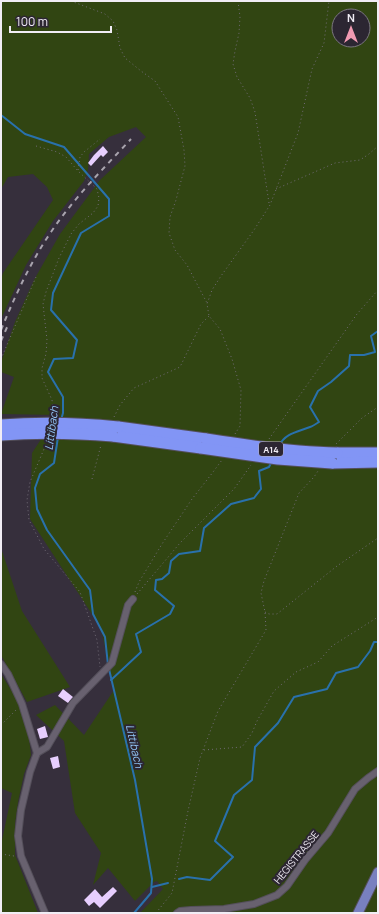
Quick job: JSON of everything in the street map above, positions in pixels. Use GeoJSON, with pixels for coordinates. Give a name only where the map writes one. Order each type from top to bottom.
{"type":"FeatureCollection","features":[{"type":"Feature","properties":{"kind":"highway","name":"A14"},"geometry":{"type":"LineString","coordinates":[[1,425],[55,423],[115,427],[204,443],[278,459],[378,453]]}},
{"type":"Feature","properties":{"kind":"highway","name":"A14"},"geometry":{"type":"LineString","coordinates":[[1,435],[53,433],[82,434],[115,427]]}},
{"type":"Feature","properties":{"kind":"highway","name":"A14"},"geometry":{"type":"LineString","coordinates":[[334,455],[378,462]]}},
{"type":"Feature","properties":{"kind":"main road"},"geometry":{"type":"LineString","coordinates":[[358,913],[378,872]]}},
{"type":"Feature","properties":{"kind":"street"},"geometry":{"type":"LineString","coordinates":[[36,753],[47,747],[73,703],[112,663],[128,605],[133,598]]}},
{"type":"Feature","properties":{"kind":"street"},"geometry":{"type":"LineString","coordinates":[[1,664],[22,704],[36,753],[21,810],[18,836],[21,856],[45,913]]}},
{"type":"Feature","properties":{"kind":"street","name":"HEGISTRASSE"},"geometry":{"type":"LineString","coordinates":[[177,913],[180,911],[224,909],[254,904],[277,895],[287,886],[305,860],[328,833],[354,789],[378,771]]}},
{"type":"Feature","properties":{"kind":"path"},"geometry":{"type":"LineString","coordinates":[[71,1],[105,14],[113,21],[117,30],[120,48],[125,58],[155,81],[178,117],[184,150],[185,166],[170,217],[169,233],[175,250],[187,265],[207,304],[210,316],[220,329],[232,359],[241,390],[240,426],[232,439]]}},
{"type":"Feature","properties":{"kind":"path"},"geometry":{"type":"LineString","coordinates":[[238,1],[240,22],[233,64],[238,77],[250,98],[255,112],[270,205]]}},
{"type":"Feature","properties":{"kind":"path"},"geometry":{"type":"LineString","coordinates":[[207,304],[212,290],[270,205],[298,133],[312,69],[324,43],[329,1]]}},
{"type":"Feature","properties":{"kind":"path"},"geometry":{"type":"LineString","coordinates":[[78,171],[80,157],[100,139]]}},
{"type":"Feature","properties":{"kind":"path"},"geometry":{"type":"LineString","coordinates":[[36,146],[57,152],[66,157],[97,189],[99,198],[98,206],[93,213],[79,224],[71,234],[59,258],[43,304],[47,340],[46,354],[42,368],[42,378],[52,400],[54,415]]}},
{"type":"Feature","properties":{"kind":"path"},"geometry":{"type":"LineString","coordinates":[[276,189],[335,163],[360,160],[378,146]]}},
{"type":"Feature","properties":{"kind":"path"},"geometry":{"type":"LineString","coordinates":[[1,358],[36,277]]}},
{"type":"Feature","properties":{"kind":"path"},"geometry":{"type":"LineString","coordinates":[[115,427],[120,405],[134,388],[180,366],[201,324],[210,316]]}},
{"type":"Feature","properties":{"kind":"path"},"geometry":{"type":"LineString","coordinates":[[334,455],[337,442],[362,418],[378,407]]}},
{"type":"Feature","properties":{"kind":"path"},"geometry":{"type":"LineString","coordinates":[[47,443],[30,482],[26,500],[29,520],[44,549],[80,592],[97,640],[102,674]]}},
{"type":"Feature","properties":{"kind":"path"},"geometry":{"type":"LineString","coordinates":[[92,479],[101,444]]}},
{"type":"Feature","properties":{"kind":"path"},"geometry":{"type":"LineString","coordinates":[[133,598],[139,582],[162,544],[192,499],[222,460]]}},
{"type":"Feature","properties":{"kind":"path"},"geometry":{"type":"LineString","coordinates":[[156,913],[172,893],[200,758],[218,711],[266,630],[265,612],[261,594],[264,581],[299,493],[318,471]]}},
{"type":"Feature","properties":{"kind":"path"},"geometry":{"type":"LineString","coordinates":[[265,612],[269,614],[277,614],[337,566],[378,538]]}},
{"type":"Feature","properties":{"kind":"path"},"geometry":{"type":"LineString","coordinates":[[203,750],[242,747],[252,733],[274,691],[296,672],[318,662],[332,646],[378,617]]}},
{"type":"Feature","properties":{"kind":"path"},"geometry":{"type":"LineString","coordinates":[[1,725],[22,704]]}},
{"type":"Feature","properties":{"kind":"path"},"geometry":{"type":"LineString","coordinates":[[1,854],[21,856]]}},
{"type":"Feature","properties":{"kind":"green space"},"geometry":{"type":"Polygon","coordinates":[[[1,1],[378,1],[378,913],[140,913],[163,889],[157,881],[154,882],[135,901],[108,868],[93,885],[101,853],[75,813],[64,741],[36,715],[55,705],[84,735],[114,690],[101,628],[30,519],[32,453],[57,415],[1,414],[14,377],[1,372],[1,362],[15,322],[34,280],[60,234],[100,180],[146,137],[136,127],[109,137],[89,154],[88,170],[84,181],[53,221],[26,265],[1,319],[1,279],[3,273],[53,200],[47,187],[33,174],[8,177],[1,189],[1,1]]]}},
{"type":"Feature","properties":{"kind":"green space"},"geometry":{"type":"Polygon","coordinates":[[[1,548],[22,611],[70,687],[27,702],[1,655],[1,548]]]}},
{"type":"Feature","properties":{"kind":"green space"},"geometry":{"type":"Polygon","coordinates":[[[1,674],[20,704],[29,738],[31,755],[24,774],[18,802],[15,824],[15,855],[38,913],[1,913],[1,845],[12,793],[1,788],[1,674]]]}},
{"type":"Feature","properties":{"kind":"building"},"geometry":{"type":"Polygon","coordinates":[[[103,146],[108,152],[103,157],[101,155],[91,166],[88,163],[103,146]]]}},
{"type":"Feature","properties":{"kind":"building"},"geometry":{"type":"Polygon","coordinates":[[[63,689],[73,697],[68,703],[58,696],[63,689]]]}},
{"type":"Feature","properties":{"kind":"building"},"geometry":{"type":"Polygon","coordinates":[[[45,726],[48,737],[40,739],[37,729],[45,726]]]}},
{"type":"Feature","properties":{"kind":"building"},"geometry":{"type":"Polygon","coordinates":[[[58,756],[60,767],[53,769],[50,758],[58,756]]]}},
{"type":"Feature","properties":{"kind":"building"},"geometry":{"type":"Polygon","coordinates":[[[113,887],[117,891],[100,908],[94,902],[89,906],[84,900],[95,889],[102,897],[113,887]]]}},
{"type":"Feature","properties":{"kind":"waterway","name":"Littibach"},"geometry":{"type":"LineString","coordinates":[[1,115],[25,134],[64,147],[109,199],[109,216],[81,233],[53,293],[51,310],[77,340],[73,358],[54,359],[48,372],[63,397],[63,413],[61,420]]}},
{"type":"Feature","properties":{"kind":"waterway"},"geometry":{"type":"LineString","coordinates":[[279,446],[288,436],[311,427],[319,422],[310,407],[318,391],[349,366],[350,355],[364,355],[375,352],[371,336],[378,331]]}},
{"type":"Feature","properties":{"kind":"waterway","name":"Littibach"},"geometry":{"type":"LineString","coordinates":[[58,437],[54,463],[40,474],[35,488],[37,509],[47,530],[90,590],[93,614],[105,637],[108,665]]}},
{"type":"Feature","properties":{"kind":"waterway"},"geometry":{"type":"LineString","coordinates":[[111,680],[141,652],[136,634],[170,614],[174,606],[155,590],[156,580],[162,579],[169,573],[171,561],[179,554],[200,551],[204,528],[231,504],[254,498],[261,489],[259,471],[269,467],[271,463]]}},
{"type":"Feature","properties":{"kind":"waterway"},"geometry":{"type":"LineString","coordinates":[[179,879],[187,877],[210,880],[233,857],[215,841],[234,795],[252,780],[255,747],[278,723],[294,697],[327,689],[336,673],[358,667],[370,651],[374,642],[378,642]]}},
{"type":"Feature","properties":{"kind":"waterway","name":"Littibach"},"geometry":{"type":"LineString","coordinates":[[109,669],[135,780],[152,879],[151,893],[134,913]]}},
{"type":"Feature","properties":{"kind":"waterway"},"geometry":{"type":"LineString","coordinates":[[152,887],[168,883]]}},
{"type":"Feature","properties":{"kind":"railway"},"geometry":{"type":"LineString","coordinates":[[1,330],[23,280],[51,232],[79,196],[131,139]]}},
{"type":"Feature","properties":{"kind":"railway"},"geometry":{"type":"LineString","coordinates":[[1,341],[8,325]]}}]}
